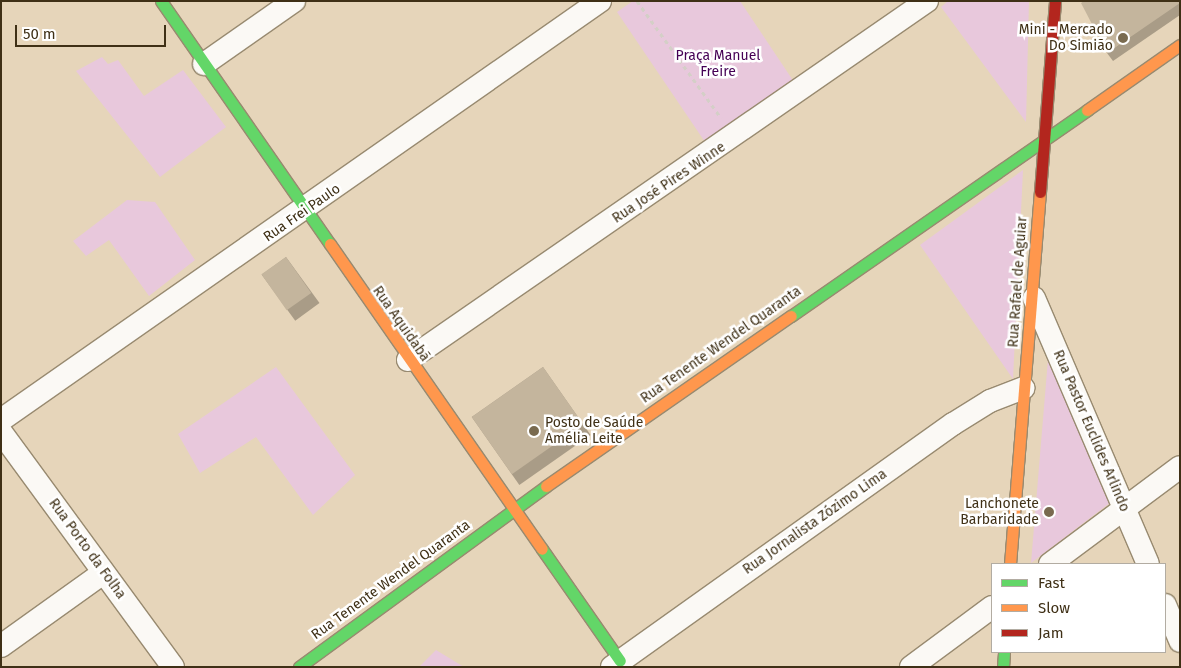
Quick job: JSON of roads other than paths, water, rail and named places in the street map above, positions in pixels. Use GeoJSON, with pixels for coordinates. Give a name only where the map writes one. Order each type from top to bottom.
{"type":"FeatureCollection","features":[{"type":"Feature","properties":{"kind":"street","name":"Rua Aquidabã"},"geometry":{"type":"LineString","coordinates":[[161,1],[304,212],[514,508],[616,664]]}},
{"type":"Feature","properties":{"kind":"street"},"geometry":{"type":"LineString","coordinates":[[204,64],[294,1]]}},
{"type":"Feature","properties":{"kind":"street","name":"Rua Frei Paulo"},"geometry":{"type":"LineString","coordinates":[[1,420],[304,212],[600,1]]}},
{"type":"Feature","properties":{"kind":"street","name":"Rua José Pires Winne"},"geometry":{"type":"LineString","coordinates":[[408,360],[735,138],[927,1]]}},
{"type":"Feature","properties":{"kind":"street","name":"Rua Rafael de Aguiar"},"geometry":{"type":"LineString","coordinates":[[1010,563],[1024,388],[1034,298],[1043,140],[1055,1]]}},
{"type":"Feature","properties":{"kind":"street","name":"Rua Tenente Wendel Quaranta"},"geometry":{"type":"LineString","coordinates":[[299,667],[514,508],[1180,45]]}},
{"type":"Feature","properties":{"kind":"street","name":"Rua Pastor Euclides Arlindo"},"geometry":{"type":"LineString","coordinates":[[1034,298],[1148,563]]}},
{"type":"Feature","properties":{"kind":"street","name":"Rua Jornalista Zózimo Lima"},"geometry":{"type":"LineString","coordinates":[[616,664],[953,424],[990,401],[1024,388]]}},
{"type":"Feature","properties":{"kind":"street","name":"Rua Porto da Folha"},"geometry":{"type":"LineString","coordinates":[[1,432],[173,667]]}},
{"type":"Feature","properties":{"kind":"street"},"geometry":{"type":"LineString","coordinates":[[1051,563],[1180,467]]}},
{"type":"Feature","properties":{"kind":"street"},"geometry":{"type":"LineString","coordinates":[[1,646],[103,572]]}},
{"type":"Feature","properties":{"kind":"street"},"geometry":{"type":"LineString","coordinates":[[1166,607],[1180,641]]}},
{"type":"Feature","properties":{"kind":"street"},"geometry":{"type":"LineString","coordinates":[[911,667],[991,608]]}},
{"type":"Feature","properties":{"kind":"street"},"geometry":{"type":"LineString","coordinates":[[1003,667],[1004,653]]}},
{"type":"Feature","properties":{"kind":"place","name":"Mini - Mercado Do Simião"},"geometry":{"type":"Point","coordinates":[1123,38]}},
{"type":"Feature","properties":{"kind":"place","name":"Posto de Saúde Amélia Leite"},"geometry":{"type":"Point","coordinates":[534,431]}},
{"type":"Feature","properties":{"kind":"place","name":"Lanchonete Barbaridade"},"geometry":{"type":"Point","coordinates":[1049,512]}},
{"type":"Feature","properties":{"kind":"park label","name":"Praça Manuel Freire"},"geometry":{"type":"Point","coordinates":[718,64]}}]}
